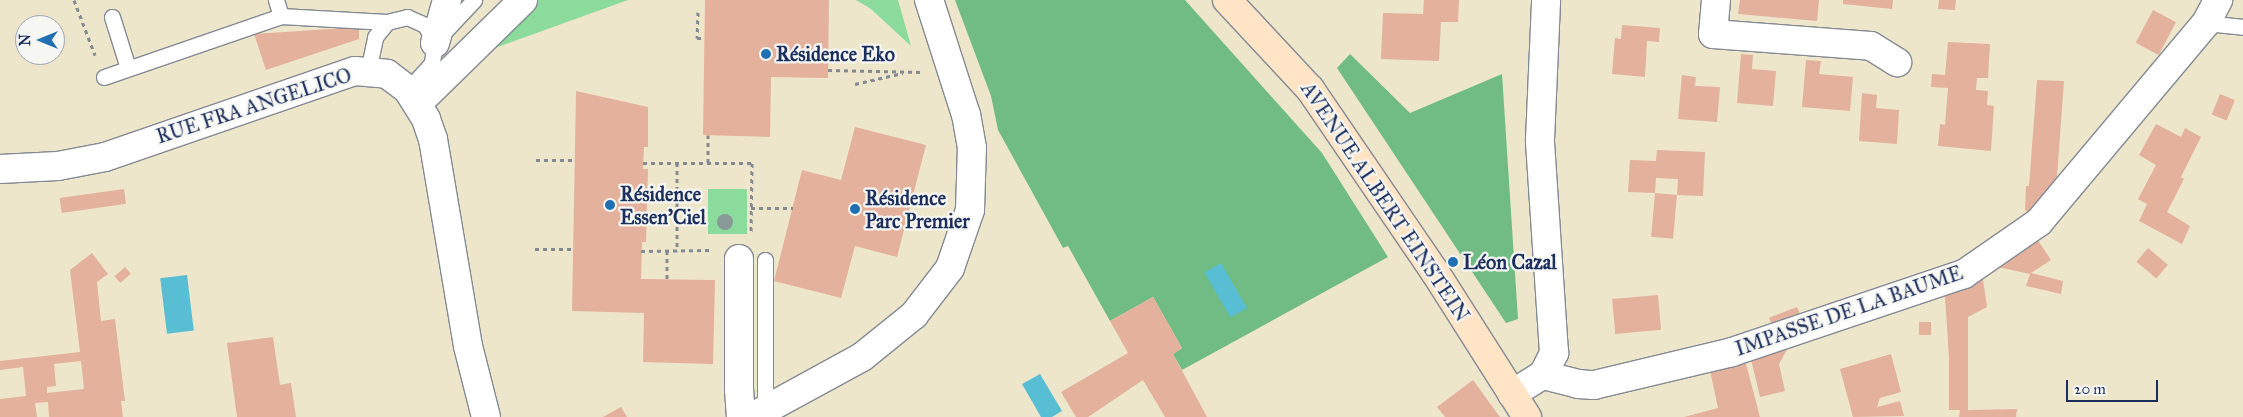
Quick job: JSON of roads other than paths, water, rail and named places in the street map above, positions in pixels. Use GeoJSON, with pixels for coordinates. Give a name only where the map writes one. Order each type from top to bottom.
{"type":"FeatureCollection","features":[{"type":"Feature","properties":{"kind":"main road","name":"AVENUE ALBERT EINSTEIN"},"geometry":{"type":"LineString","coordinates":[[1227,0],[1310,89],[1435,272],[1527,417]]}},
{"type":"Feature","properties":{"kind":"street"},"geometry":{"type":"LineString","coordinates":[[435,43],[448,0]]}},
{"type":"Feature","properties":{"kind":"street"},"geometry":{"type":"LineString","coordinates":[[486,417],[468,346],[433,139],[413,96],[523,0]]}},
{"type":"Feature","properties":{"kind":"street"},"geometry":{"type":"LineString","coordinates":[[748,256],[739,389],[753,415],[862,357],[914,315],[950,268],[970,210],[972,148],[966,115],[929,0]]}},
{"type":"Feature","properties":{"kind":"street"},"geometry":{"type":"LineString","coordinates":[[1512,394],[1543,375],[1554,353],[1540,140],[1546,0]]}},
{"type":"Feature","properties":{"kind":"street"},"geometry":{"type":"LineString","coordinates":[[1716,0],[1713,34],[1871,46],[1896,62]]}},
{"type":"Feature","properties":{"kind":"street","name":"IMPASSE DE LA BAUME"},"geometry":{"type":"LineString","coordinates":[[1543,375],[1578,384],[1594,385],[1732,352],[1964,274],[2039,222],[2212,11]]}},
{"type":"Feature","properties":{"kind":"street","name":"RUE FRA ANGELICO"},"geometry":{"type":"LineString","coordinates":[[0,169],[58,166],[105,157],[355,70],[386,74],[413,96]]}},
{"type":"Feature","properties":{"kind":"lane"},"geometry":{"type":"LineString","coordinates":[[276,0],[281,16]]}},
{"type":"Feature","properties":{"kind":"lane"},"geometry":{"type":"LineString","coordinates":[[413,96],[432,63],[435,43],[474,0]]}},
{"type":"Feature","properties":{"kind":"lane"},"geometry":{"type":"LineString","coordinates":[[2212,11],[2243,27]]}},
{"type":"Feature","properties":{"kind":"lane"},"geometry":{"type":"LineString","coordinates":[[104,77],[281,16],[387,22],[407,17],[425,25],[435,43]]}},
{"type":"Feature","properties":{"kind":"lane"},"geometry":{"type":"LineString","coordinates":[[112,17],[128,68]]}},
{"type":"Feature","properties":{"kind":"lane"},"geometry":{"type":"LineString","coordinates":[[368,71],[375,38],[387,22]]}},
{"type":"Feature","properties":{"kind":"water"},"geometry":{"type":"Polygon","coordinates":[[[1221,263],[1247,308],[1231,318],[1205,272],[1221,263]]]}},
{"type":"Feature","properties":{"kind":"water"},"geometry":{"type":"Polygon","coordinates":[[[187,275],[194,331],[167,334],[160,278],[187,275]]]}},
{"type":"Feature","properties":{"kind":"water"},"geometry":{"type":"Polygon","coordinates":[[[1040,374],[1062,411],[1052,417],[1041,417],[1022,384],[1040,374]]]}},
{"type":"Feature","properties":{"kind":"place","name":"Résidence Eko"},"geometry":{"type":"Point","coordinates":[766,54]}},
{"type":"Feature","properties":{"kind":"place","name":"Résidence Essen'Ciel"},"geometry":{"type":"Point","coordinates":[610,205]}},
{"type":"Feature","properties":{"kind":"place","name":"Résidence Parc Premier"},"geometry":{"type":"Point","coordinates":[855,209]}},
{"type":"Feature","properties":{"kind":"place","name":"Léon Cazal"},"geometry":{"type":"Point","coordinates":[1453,262]}}]}
